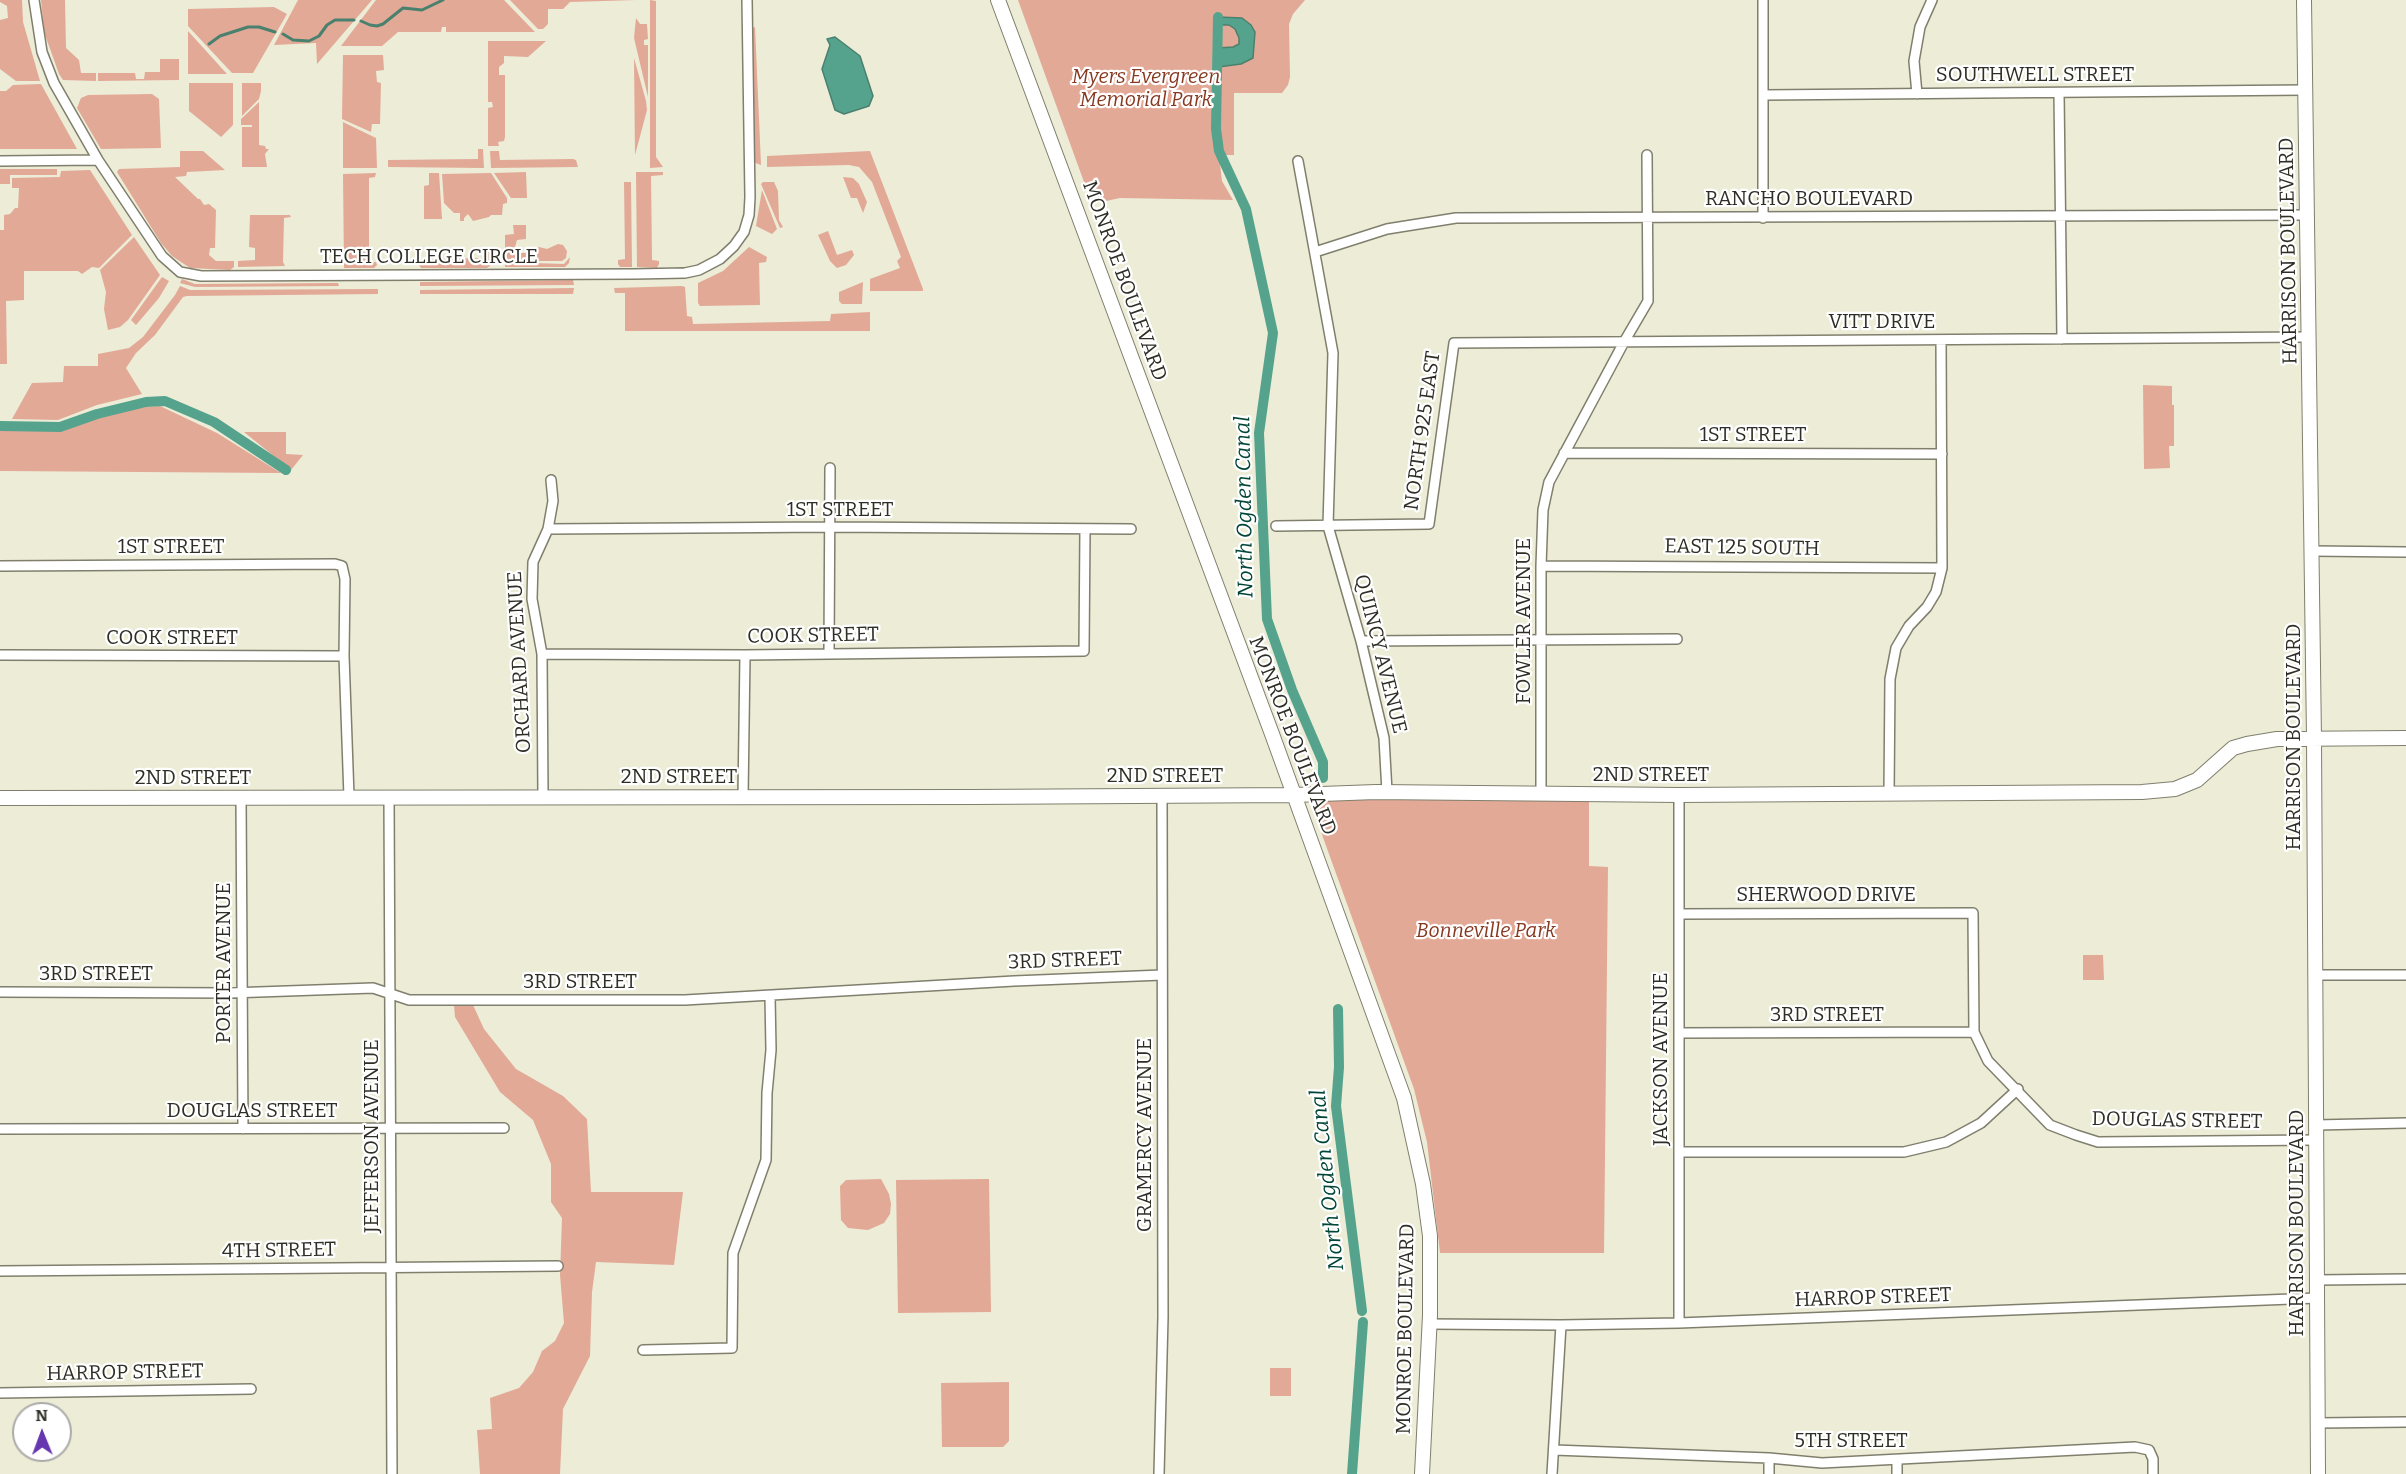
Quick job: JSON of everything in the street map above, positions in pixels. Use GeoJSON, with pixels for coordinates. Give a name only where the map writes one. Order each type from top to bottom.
{"type":"FeatureCollection","features":[{"type":"Feature","properties":{"kind":"main road","name":"MONROE BOULEVARD"},"geometry":{"type":"LineString","coordinates":[[998,0],[1388,1049],[1408,1117],[1429,1225],[1430,1324],[1422,1474]]}},
{"type":"Feature","properties":{"kind":"main road","name":"HARRISON BOULEVARD"},"geometry":{"type":"LineString","coordinates":[[2304,0],[2314,738],[2318,1474]]}},
{"type":"Feature","properties":{"kind":"main road","name":"2ND STREET"},"geometry":{"type":"LineString","coordinates":[[0,798],[1162,796],[1387,792],[1679,795],[2130,792],[2175,789],[2197,780],[2233,748],[2277,739],[2406,738]]}},
{"type":"Feature","properties":{"kind":"street","name":"TECH COLLEGE CIRCLE"},"geometry":{"type":"LineString","coordinates":[[34,0],[42,52],[54,83],[98,160],[162,256],[180,272],[201,276],[635,274],[685,273],[699,270],[720,259],[734,246],[744,232],[749,215],[747,0]]}},
{"type":"Feature","properties":{"kind":"street"},"geometry":{"type":"LineString","coordinates":[[1763,0],[1765,95],[1763,218]]}},
{"type":"Feature","properties":{"kind":"street"},"geometry":{"type":"LineString","coordinates":[[1917,94],[1914,61],[1920,27],[1932,0]]}},
{"type":"Feature","properties":{"kind":"street","name":"SOUTHWELL STREET"},"geometry":{"type":"LineString","coordinates":[[1765,95],[2306,90]]}},
{"type":"Feature","properties":{"kind":"street"},"geometry":{"type":"LineString","coordinates":[[2059,93],[2062,339]]}},
{"type":"Feature","properties":{"kind":"street","name":"FOWLER AVENUE"},"geometry":{"type":"LineString","coordinates":[[1541,794],[1543,510],[1549,482],[1648,301],[1647,155]]}},
{"type":"Feature","properties":{"kind":"street"},"geometry":{"type":"LineString","coordinates":[[0,161],[98,160]]}},
{"type":"Feature","properties":{"kind":"street","name":"QUINCY AVENUE"},"geometry":{"type":"LineString","coordinates":[[1298,161],[1333,353],[1328,526],[1361,641],[1384,738],[1387,792]]}},
{"type":"Feature","properties":{"kind":"street","name":"RANCHO BOULEVARD"},"geometry":{"type":"LineString","coordinates":[[1315,252],[1387,230],[1456,218],[2061,217],[2308,214]]}},
{"type":"Feature","properties":{"kind":"street","name":"VITT DRIVE"},"geometry":{"type":"LineString","coordinates":[[1454,343],[2310,337]]}},
{"type":"Feature","properties":{"kind":"street"},"geometry":{"type":"LineString","coordinates":[[1889,793],[1890,679],[1896,648],[1909,626],[1927,607],[1936,592],[1942,568],[1941,340]]}},
{"type":"Feature","properties":{"kind":"street","name":"NORTH 925 EAST"},"geometry":{"type":"LineString","coordinates":[[1328,526],[1429,524],[1454,343]]}},
{"type":"Feature","properties":{"kind":"street","name":"1ST STREET"},"geometry":{"type":"LineString","coordinates":[[1564,453],[1942,454]]}},
{"type":"Feature","properties":{"kind":"street"},"geometry":{"type":"LineString","coordinates":[[829,653],[830,468]]}},
{"type":"Feature","properties":{"kind":"street","name":"ORCHARD AVENUE"},"geometry":{"type":"LineString","coordinates":[[543,797],[542,654],[532,599],[533,562],[548,529],[553,501],[551,480]]}},
{"type":"Feature","properties":{"kind":"street"},"geometry":{"type":"LineString","coordinates":[[1276,526],[1328,526]]}},
{"type":"Feature","properties":{"kind":"street","name":"1ST STREET"},"geometry":{"type":"LineString","coordinates":[[548,529],[831,527],[1131,529]]}},
{"type":"Feature","properties":{"kind":"street","name":"COOK STREET"},"geometry":{"type":"LineString","coordinates":[[542,654],[745,656],[1084,651],[1085,529]]}},
{"type":"Feature","properties":{"kind":"street"},"geometry":{"type":"LineString","coordinates":[[2312,551],[2406,552]]}},
{"type":"Feature","properties":{"kind":"street","name":"1ST STREET"},"geometry":{"type":"LineString","coordinates":[[0,566],[335,564],[342,566],[345,579],[344,656]]}},
{"type":"Feature","properties":{"kind":"street","name":"EAST 125 SOUTH"},"geometry":{"type":"LineString","coordinates":[[1541,566],[1942,568]]}},
{"type":"Feature","properties":{"kind":"street"},"geometry":{"type":"LineString","coordinates":[[1361,641],[1677,639]]}},
{"type":"Feature","properties":{"kind":"street","name":"COOK STREET"},"geometry":{"type":"LineString","coordinates":[[0,655],[344,656]]}},
{"type":"Feature","properties":{"kind":"street"},"geometry":{"type":"LineString","coordinates":[[344,656],[349,797]]}},
{"type":"Feature","properties":{"kind":"street"},"geometry":{"type":"LineString","coordinates":[[743,796],[745,656]]}},
{"type":"Feature","properties":{"kind":"street","name":"JACKSON AVENUE"},"geometry":{"type":"LineString","coordinates":[[1679,795],[1679,1323]]}},
{"type":"Feature","properties":{"kind":"street","name":"GRAMERCY AVENUE"},"geometry":{"type":"LineString","coordinates":[[1159,1474],[1163,1317],[1162,796]]}},
{"type":"Feature","properties":{"kind":"street","name":"JEFFERSON AVENUE"},"geometry":{"type":"LineString","coordinates":[[389,797],[392,1474]]}},
{"type":"Feature","properties":{"kind":"street","name":"PORTER AVENUE"},"geometry":{"type":"LineString","coordinates":[[241,798],[243,1129]]}},
{"type":"Feature","properties":{"kind":"street","name":"SHERWOOD DRIVE"},"geometry":{"type":"LineString","coordinates":[[1680,914],[1973,913],[1974,1032]]}},
{"type":"Feature","properties":{"kind":"street","name":"3RD STREET"},"geometry":{"type":"LineString","coordinates":[[0,992],[374,988],[409,1000],[685,1000],[1162,975]]}},
{"type":"Feature","properties":{"kind":"street"},"geometry":{"type":"LineString","coordinates":[[2314,975],[2406,975]]}},
{"type":"Feature","properties":{"kind":"street"},"geometry":{"type":"LineString","coordinates":[[643,1350],[732,1348],[733,1253],[766,1160],[767,1093],[771,1050],[770,996]]}},
{"type":"Feature","properties":{"kind":"street","name":"3RD STREET"},"geometry":{"type":"LineString","coordinates":[[1679,1033],[1974,1032]]}},
{"type":"Feature","properties":{"kind":"street","name":"DOUGLAS STREET"},"geometry":{"type":"LineString","coordinates":[[1974,1032],[1988,1061],[2018,1089],[2050,1125],[2098,1142],[2316,1140]]}},
{"type":"Feature","properties":{"kind":"street"},"geometry":{"type":"LineString","coordinates":[[1679,1152],[1904,1152],[1946,1142],[1981,1123],[2018,1089]]}},
{"type":"Feature","properties":{"kind":"street"},"geometry":{"type":"LineString","coordinates":[[2316,1125],[2406,1123]]}},
{"type":"Feature","properties":{"kind":"street","name":"DOUGLAS STREET"},"geometry":{"type":"LineString","coordinates":[[0,1129],[504,1128]]}},
{"type":"Feature","properties":{"kind":"street","name":"4TH STREET"},"geometry":{"type":"LineString","coordinates":[[0,1271],[558,1266]]}},
{"type":"Feature","properties":{"kind":"street"},"geometry":{"type":"LineString","coordinates":[[2317,1280],[2406,1279]]}},
{"type":"Feature","properties":{"kind":"street","name":"HARROP STREET"},"geometry":{"type":"LineString","coordinates":[[1430,1324],[1679,1323],[2317,1298]]}},
{"type":"Feature","properties":{"kind":"street"},"geometry":{"type":"LineString","coordinates":[[1552,1474],[1561,1325]]}},
{"type":"Feature","properties":{"kind":"street","name":"HARROP STREET"},"geometry":{"type":"LineString","coordinates":[[0,1393],[251,1389]]}},
{"type":"Feature","properties":{"kind":"street"},"geometry":{"type":"LineString","coordinates":[[2318,1423],[2406,1422]]}},
{"type":"Feature","properties":{"kind":"street","name":"5TH STREET"},"geometry":{"type":"LineString","coordinates":[[1554,1450],[1822,1462],[2135,1447],[2149,1450],[2153,1459],[2153,1474]]}},
{"type":"Feature","properties":{"kind":"street"},"geometry":{"type":"LineString","coordinates":[[1768,1458],[1769,1474]]}},
{"type":"Feature","properties":{"kind":"street"},"geometry":{"type":"LineString","coordinates":[[1897,1460],[1897,1474]]}},
{"type":"Feature","properties":{"kind":"green space"},"geometry":{"type":"Polygon","coordinates":[[[0,0],[22,0],[23,22],[40,81],[16,81],[0,69],[0,20],[8,18],[7,6],[0,0]]]}},
{"type":"Feature","properties":{"kind":"green space"},"geometry":{"type":"Polygon","coordinates":[[[41,0],[65,0],[66,48],[79,60],[81,73],[96,73],[96,81],[63,80],[44,32],[41,0]]]}},
{"type":"Feature","properties":{"kind":"green space"},"geometry":{"type":"Polygon","coordinates":[[[298,0],[372,0],[317,64],[316,43],[274,45],[298,0]]]}},
{"type":"Feature","properties":{"kind":"green space"},"geometry":{"type":"Polygon","coordinates":[[[376,0],[504,0],[535,32],[446,32],[446,27],[442,27],[441,32],[398,32],[382,46],[341,46],[376,0]]]}},
{"type":"Feature","properties":{"kind":"green space"},"geometry":{"type":"Polygon","coordinates":[[[510,0],[636,0],[570,2],[563,9],[548,9],[548,24],[543,29],[538,29],[510,0]]]}},
{"type":"Feature","properties":{"kind":"green space"},"geometry":{"type":"Polygon","coordinates":[[[650,0],[656,1],[656,157],[663,167],[650,168],[650,0]]]}},
{"type":"Feature","properties":{"kind":"green space","name":"Myers Evergreen Memorial Park"},"geometry":{"type":"Polygon","coordinates":[[[1018,0],[1305,0],[1293,14],[1289,24],[1290,77],[1282,93],[1234,93],[1234,155],[1219,155],[1222,181],[1233,200],[1120,198],[1092,204],[1018,0]]]}},
{"type":"Feature","properties":{"kind":"green space"},"geometry":{"type":"Polygon","coordinates":[[[274,7],[287,14],[253,73],[232,73],[188,26],[188,9],[274,7]]]}},
{"type":"Feature","properties":{"kind":"green space"},"geometry":{"type":"Polygon","coordinates":[[[636,18],[640,24],[647,24],[648,39],[644,40],[644,45],[648,45],[648,97],[634,38],[636,18]]]}},
{"type":"Feature","properties":{"kind":"green space"},"geometry":{"type":"Polygon","coordinates":[[[755,27],[761,165],[753,162],[750,29],[755,27]]]}},
{"type":"Feature","properties":{"kind":"green space"},"geometry":{"type":"Polygon","coordinates":[[[188,31],[227,74],[188,74],[188,31]]]}},
{"type":"Feature","properties":{"kind":"green space"},"geometry":{"type":"Polygon","coordinates":[[[488,41],[546,41],[528,57],[504,56],[504,63],[499,67],[499,75],[505,75],[505,137],[504,141],[498,142],[499,146],[488,146],[488,108],[493,107],[492,102],[488,102],[488,41]]]}},
{"type":"Feature","properties":{"kind":"green space"},"geometry":{"type":"Polygon","coordinates":[[[343,55],[383,55],[384,70],[376,71],[377,82],[381,83],[380,124],[372,124],[371,132],[342,119],[343,55]]]}},
{"type":"Feature","properties":{"kind":"green space"},"geometry":{"type":"Polygon","coordinates":[[[634,58],[647,110],[635,155],[634,58]]]}},
{"type":"Feature","properties":{"kind":"green space"},"geometry":{"type":"Polygon","coordinates":[[[160,59],[179,59],[179,80],[98,81],[98,73],[135,73],[136,79],[144,79],[145,72],[160,72],[160,59]]]}},
{"type":"Feature","properties":{"kind":"green space"},"geometry":{"type":"Polygon","coordinates":[[[189,83],[233,83],[233,125],[221,137],[189,111],[189,83]]]}},
{"type":"Feature","properties":{"kind":"green space"},"geometry":{"type":"Polygon","coordinates":[[[242,83],[261,83],[261,91],[259,99],[242,116],[242,83]]]}},
{"type":"Feature","properties":{"kind":"green space"},"geometry":{"type":"Polygon","coordinates":[[[41,84],[77,149],[0,149],[0,91],[6,91],[13,85],[41,84]]]}},
{"type":"Feature","properties":{"kind":"green space"},"geometry":{"type":"Polygon","coordinates":[[[152,94],[159,99],[161,148],[101,149],[77,108],[81,98],[88,95],[152,94]]]}},
{"type":"Feature","properties":{"kind":"green space"},"geometry":{"type":"Polygon","coordinates":[[[259,102],[259,145],[269,149],[265,154],[267,167],[242,167],[242,127],[252,127],[252,125],[241,125],[241,119],[259,102]]]}},
{"type":"Feature","properties":{"kind":"green space"},"geometry":{"type":"Polygon","coordinates":[[[343,122],[376,138],[377,168],[343,168],[343,122]]]}},
{"type":"Feature","properties":{"kind":"green space"},"geometry":{"type":"Polygon","coordinates":[[[478,149],[483,149],[484,168],[388,167],[388,160],[478,159],[478,149]]]}},
{"type":"Feature","properties":{"kind":"green space"},"geometry":{"type":"Polygon","coordinates":[[[180,151],[203,151],[225,170],[187,172],[186,176],[175,177],[204,205],[209,204],[216,210],[215,248],[210,248],[209,255],[216,261],[234,261],[234,267],[230,270],[190,268],[172,256],[161,243],[117,172],[119,169],[180,167],[180,151]]]}},
{"type":"Feature","properties":{"kind":"green space"},"geometry":{"type":"Polygon","coordinates":[[[490,151],[499,151],[500,160],[573,159],[576,160],[578,167],[491,168],[490,151]]]}},
{"type":"Feature","properties":{"kind":"green space"},"geometry":{"type":"Polygon","coordinates":[[[870,151],[923,291],[870,291],[870,279],[900,268],[897,261],[901,257],[872,182],[859,167],[849,165],[767,167],[767,156],[870,151]]]}},
{"type":"Feature","properties":{"kind":"green space"},"geometry":{"type":"Polygon","coordinates":[[[0,169],[57,169],[57,175],[10,175],[10,184],[0,184],[0,169]]]}},
{"type":"Feature","properties":{"kind":"green space"},"geometry":{"type":"Polygon","coordinates":[[[90,170],[132,235],[99,268],[92,267],[82,274],[78,271],[24,271],[24,300],[6,301],[7,364],[0,364],[0,230],[4,230],[4,215],[18,208],[19,188],[12,188],[12,178],[60,177],[61,171],[90,170]]]}},
{"type":"Feature","properties":{"kind":"green space"},"geometry":{"type":"Polygon","coordinates":[[[526,172],[527,198],[511,198],[494,173],[526,172]]]}},
{"type":"Feature","properties":{"kind":"green space"},"geometry":{"type":"Polygon","coordinates":[[[636,172],[663,172],[663,175],[651,176],[652,260],[659,261],[659,264],[657,268],[637,267],[636,172]]]}},
{"type":"Feature","properties":{"kind":"green space"},"geometry":{"type":"Polygon","coordinates":[[[376,173],[375,177],[369,178],[369,262],[376,262],[377,265],[374,268],[344,268],[343,174],[376,173]]]}},
{"type":"Feature","properties":{"kind":"green space"},"geometry":{"type":"Polygon","coordinates":[[[429,173],[439,173],[442,219],[424,219],[424,186],[429,185],[429,173]]]}},
{"type":"Feature","properties":{"kind":"green space"},"geometry":{"type":"Polygon","coordinates":[[[491,173],[507,198],[507,203],[503,204],[502,215],[491,215],[473,221],[468,214],[464,221],[460,221],[460,213],[454,213],[444,203],[442,174],[491,173]]]}},
{"type":"Feature","properties":{"kind":"green space"},"geometry":{"type":"Polygon","coordinates":[[[843,177],[853,178],[859,184],[867,202],[863,213],[857,198],[851,198],[843,177]]]}},
{"type":"Feature","properties":{"kind":"green space"},"geometry":{"type":"Polygon","coordinates":[[[624,182],[631,182],[632,267],[620,267],[618,264],[618,260],[625,259],[624,182]]]}},
{"type":"Feature","properties":{"kind":"green space"},"geometry":{"type":"Polygon","coordinates":[[[774,182],[778,191],[779,220],[783,227],[780,228],[761,184],[774,182]]]}},
{"type":"Feature","properties":{"kind":"green space"},"geometry":{"type":"Polygon","coordinates":[[[762,190],[777,229],[772,234],[756,226],[762,190]]]}},
{"type":"Feature","properties":{"kind":"green space"},"geometry":{"type":"Polygon","coordinates":[[[250,215],[290,215],[291,217],[284,218],[283,262],[285,266],[238,267],[238,261],[255,260],[255,248],[249,247],[250,215]]]}},
{"type":"Feature","properties":{"kind":"green space"},"geometry":{"type":"Polygon","coordinates":[[[513,225],[526,225],[526,239],[517,240],[515,247],[520,253],[526,253],[533,263],[564,264],[570,257],[569,263],[565,267],[505,267],[505,235],[514,234],[513,225]]]}},
{"type":"Feature","properties":{"kind":"green space"},"geometry":{"type":"Polygon","coordinates":[[[828,231],[837,255],[852,250],[854,255],[846,265],[837,268],[830,261],[818,235],[828,231]]]}},
{"type":"Feature","properties":{"kind":"green space"},"geometry":{"type":"Polygon","coordinates":[[[134,237],[160,275],[128,320],[120,327],[108,330],[104,309],[106,292],[100,270],[134,237]]]}},
{"type":"Feature","properties":{"kind":"green space"},"geometry":{"type":"Polygon","coordinates":[[[558,244],[563,245],[567,251],[566,258],[562,261],[535,261],[529,252],[529,247],[547,249],[558,244]]]}},
{"type":"Feature","properties":{"kind":"green space"},"geometry":{"type":"Polygon","coordinates":[[[749,247],[767,257],[766,262],[759,263],[760,305],[700,306],[698,283],[723,271],[749,247]]]}},
{"type":"Feature","properties":{"kind":"green space"},"geometry":{"type":"Polygon","coordinates":[[[486,251],[492,251],[491,265],[487,268],[421,268],[419,265],[419,259],[486,258],[486,251]]]}},
{"type":"Feature","properties":{"kind":"green space"},"geometry":{"type":"Polygon","coordinates":[[[162,277],[169,281],[159,298],[136,325],[131,320],[162,277]]]}},
{"type":"Feature","properties":{"kind":"green space"},"geometry":{"type":"Polygon","coordinates":[[[182,279],[195,284],[338,283],[339,286],[195,287],[180,283],[182,279]]]}},
{"type":"Feature","properties":{"kind":"green space"},"geometry":{"type":"Polygon","coordinates":[[[573,280],[574,285],[420,286],[420,282],[573,280]]]}},
{"type":"Feature","properties":{"kind":"green space"},"geometry":{"type":"Polygon","coordinates":[[[863,282],[862,304],[842,304],[839,301],[839,292],[863,282]]]}},
{"type":"Feature","properties":{"kind":"green space"},"geometry":{"type":"Polygon","coordinates":[[[180,286],[190,290],[378,289],[378,294],[183,297],[155,335],[136,353],[126,368],[142,394],[97,405],[58,420],[12,419],[32,383],[63,382],[64,366],[98,366],[98,354],[129,348],[143,337],[180,286]]]}},
{"type":"Feature","properties":{"kind":"green space"},"geometry":{"type":"Polygon","coordinates":[[[685,287],[687,316],[692,317],[693,324],[830,321],[831,314],[870,312],[870,331],[625,331],[625,293],[615,293],[614,288],[685,287]]]}},
{"type":"Feature","properties":{"kind":"green space"},"geometry":{"type":"Polygon","coordinates":[[[574,288],[573,294],[420,294],[420,290],[574,288]]]}},
{"type":"Feature","properties":{"kind":"green space"},"geometry":{"type":"Polygon","coordinates":[[[2143,385],[2172,386],[2174,446],[2169,446],[2170,468],[2144,469],[2143,385]]]}},
{"type":"Feature","properties":{"kind":"green space"},"geometry":{"type":"Polygon","coordinates":[[[160,406],[217,433],[281,473],[0,471],[0,431],[58,430],[133,408],[160,406]]]}},
{"type":"Feature","properties":{"kind":"green space"},"geometry":{"type":"Polygon","coordinates":[[[244,432],[286,432],[286,454],[303,455],[291,470],[244,432]]]}},
{"type":"Feature","properties":{"kind":"green space","name":"Bonneville Park"},"geometry":{"type":"Polygon","coordinates":[[[1308,796],[1589,799],[1589,866],[1608,867],[1604,1253],[1440,1253],[1427,1142],[1414,1089],[1308,796]]]}},
{"type":"Feature","properties":{"kind":"green space"},"geometry":{"type":"Polygon","coordinates":[[[2083,955],[2103,955],[2104,980],[2083,980],[2083,955]]]}},
{"type":"Feature","properties":{"kind":"green space"},"geometry":{"type":"Polygon","coordinates":[[[454,1005],[473,1005],[484,1029],[516,1069],[563,1096],[587,1119],[591,1192],[683,1192],[674,1265],[596,1262],[592,1292],[590,1356],[563,1409],[560,1474],[480,1474],[477,1430],[492,1429],[490,1398],[519,1388],[533,1372],[542,1351],[555,1341],[564,1323],[560,1275],[562,1218],[551,1202],[551,1164],[533,1120],[500,1092],[455,1017],[454,1005]]]}},
{"type":"Feature","properties":{"kind":"green space"},"geometry":{"type":"Polygon","coordinates":[[[881,1179],[889,1194],[891,1204],[890,1214],[884,1223],[868,1230],[848,1228],[841,1220],[840,1186],[846,1180],[881,1179]]]}},
{"type":"Feature","properties":{"kind":"green space"},"geometry":{"type":"Polygon","coordinates":[[[989,1179],[991,1312],[898,1313],[896,1180],[989,1179]]]}},
{"type":"Feature","properties":{"kind":"green space"},"geometry":{"type":"Polygon","coordinates":[[[1270,1368],[1291,1368],[1291,1396],[1270,1396],[1270,1368]]]}},
{"type":"Feature","properties":{"kind":"green space"},"geometry":{"type":"Polygon","coordinates":[[[1009,1382],[1009,1441],[1003,1447],[942,1447],[941,1383],[1009,1382]]]}},
{"type":"Feature","properties":{"kind":"water"},"geometry":{"type":"Polygon","coordinates":[[[1218,17],[1242,18],[1251,25],[1255,32],[1253,58],[1241,64],[1218,67],[1218,48],[1233,47],[1239,44],[1239,38],[1235,29],[1229,25],[1218,25],[1218,17]]]}},
{"type":"Feature","properties":{"kind":"water"},"geometry":{"type":"Polygon","coordinates":[[[835,37],[860,56],[873,96],[869,106],[844,114],[835,110],[822,69],[830,45],[827,39],[835,37]]]}},
{"type":"Feature","properties":{"kind":"waterway"},"geometry":{"type":"LineString","coordinates":[[361,21],[377,26],[403,8],[422,10],[443,0]]}},
{"type":"Feature","properties":{"kind":"waterway","name":"North Ogden Canal"},"geometry":{"type":"LineString","coordinates":[[1218,17],[1216,129],[1219,151],[1246,209],[1273,333],[1259,433],[1267,619],[1292,690],[1323,762],[1323,778]]}},
{"type":"Feature","properties":{"kind":"waterway"},"geometry":{"type":"LineString","coordinates":[[283,34],[293,40],[309,41],[319,36],[327,25],[335,20],[354,20]]}},
{"type":"Feature","properties":{"kind":"waterway"},"geometry":{"type":"LineString","coordinates":[[209,44],[220,36],[248,27],[259,27],[275,32]]}},
{"type":"Feature","properties":{"kind":"waterway"},"geometry":{"type":"LineString","coordinates":[[0,426],[60,427],[97,414],[146,402],[165,401],[214,422],[286,470]]}},
{"type":"Feature","properties":{"kind":"waterway","name":"North Ogden Canal"},"geometry":{"type":"LineString","coordinates":[[1338,1009],[1339,1067],[1336,1106],[1362,1311]]}},
{"type":"Feature","properties":{"kind":"waterway","name":"North Ogden Canal"},"geometry":{"type":"LineString","coordinates":[[1352,1474],[1363,1322]]}}]}
